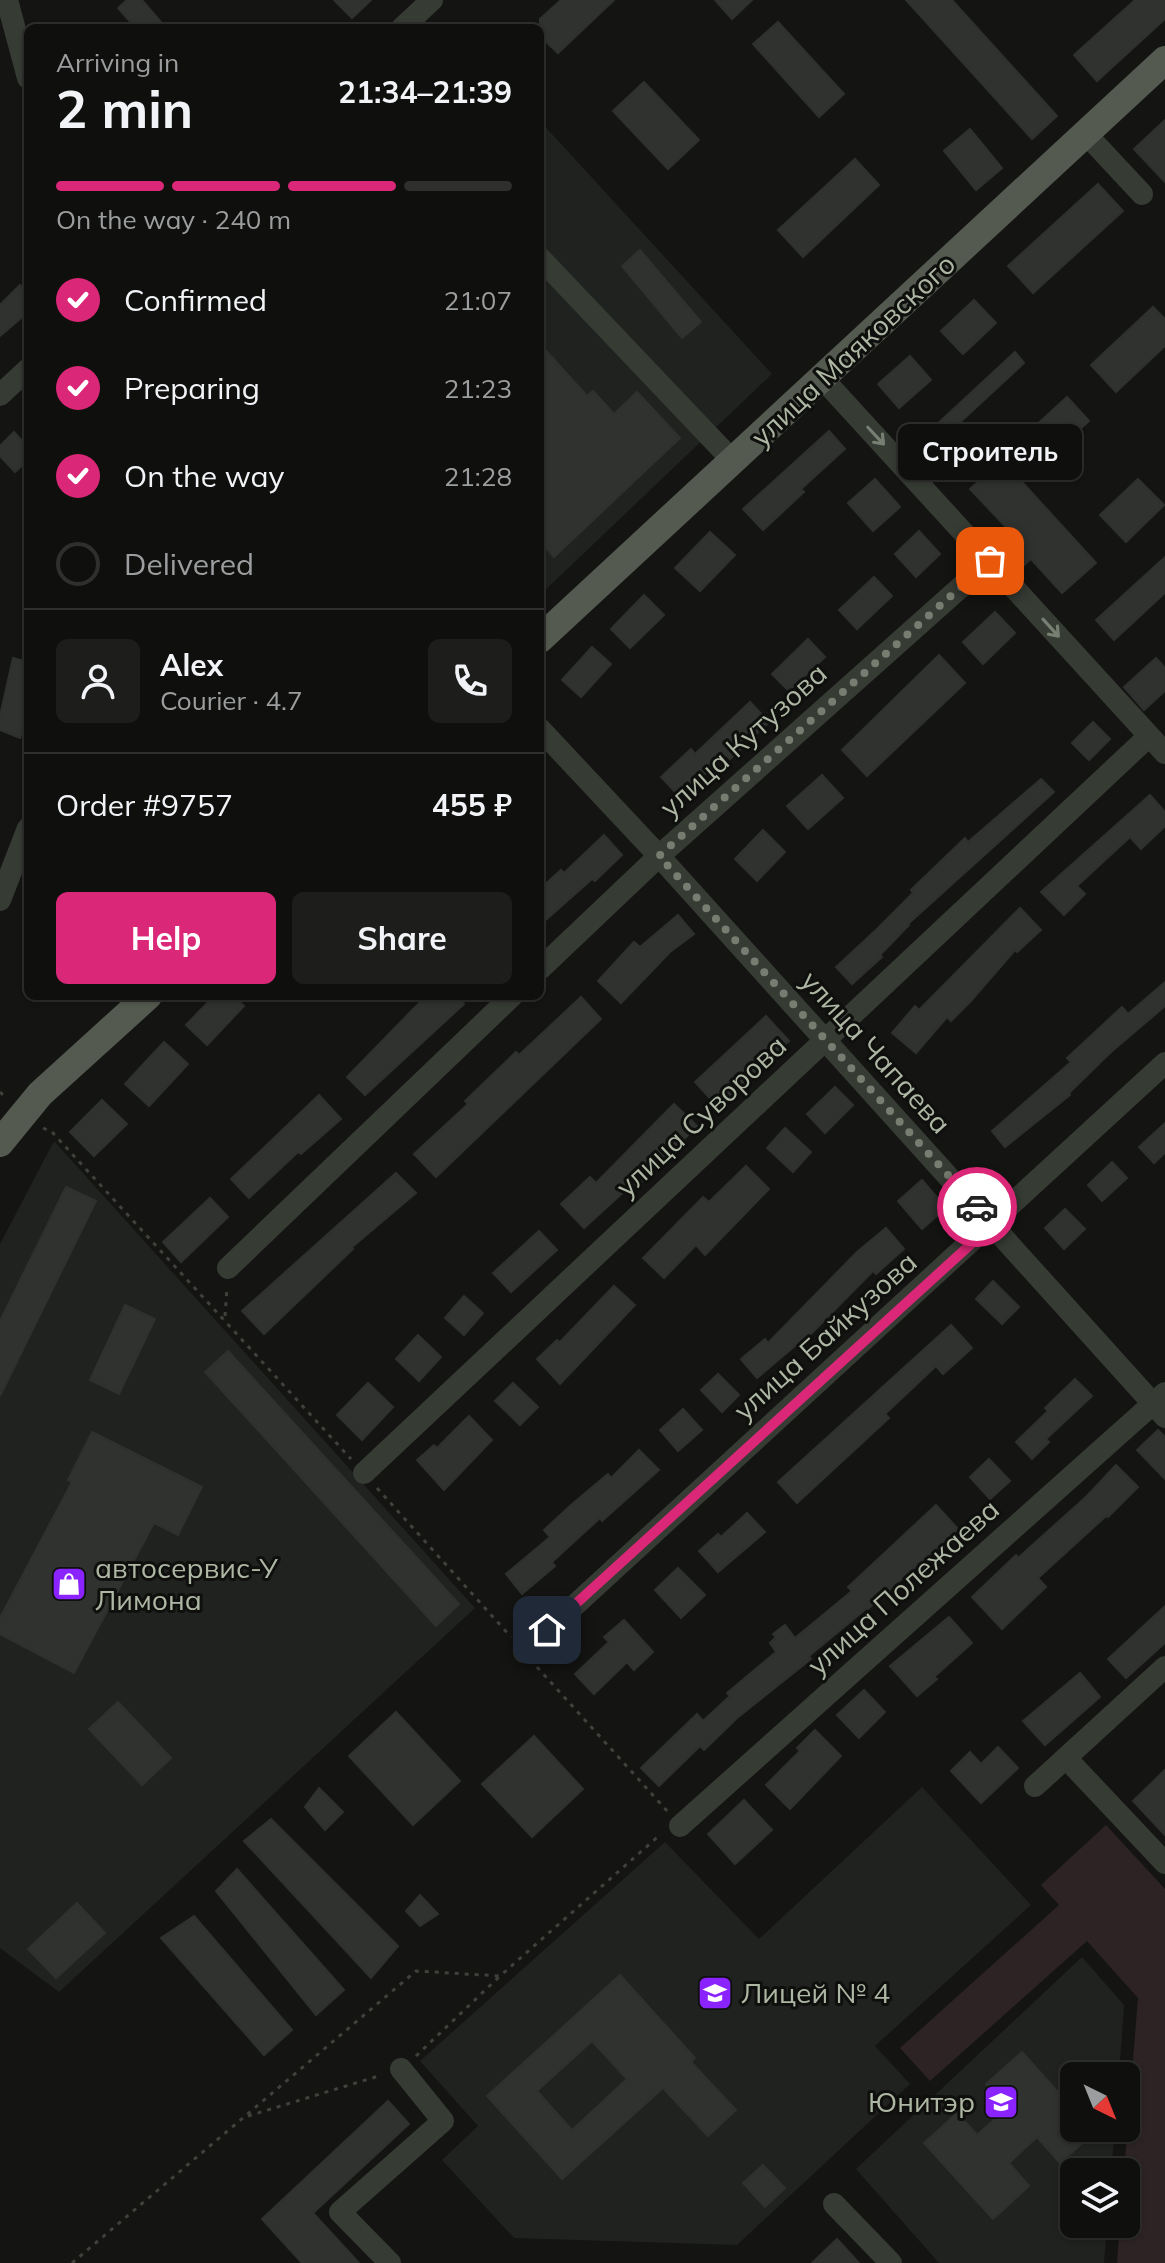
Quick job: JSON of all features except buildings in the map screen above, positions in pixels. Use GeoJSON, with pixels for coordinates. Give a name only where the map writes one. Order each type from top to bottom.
{"type":"FeatureCollection","features":[{"type":"Feature","properties":{"kind":"main road","name":"улица Маяковского"},"geometry":{"type":"LineString","coordinates":[[544,635],[1165,60]]}},
{"type":"Feature","properties":{"kind":"main road"},"geometry":{"type":"LineString","coordinates":[[0,1143],[40,1094],[144,1000]]}},
{"type":"Feature","properties":{"kind":"main road"},"geometry":{"type":"LineString","coordinates":[[4,1105],[40,1094]]}},
{"type":"Feature","properties":{"kind":"street"},"geometry":{"type":"LineString","coordinates":[[406,24],[432,0]]}},
{"type":"Feature","properties":{"kind":"street"},"geometry":{"type":"LineString","coordinates":[[7,4],[24,64]]}},
{"type":"Feature","properties":{"kind":"street"},"geometry":{"type":"LineString","coordinates":[[1086,134],[1142,194]]}},
{"type":"Feature","properties":{"kind":"street"},"geometry":{"type":"LineString","coordinates":[[544,262],[733,461]]}},
{"type":"Feature","properties":{"kind":"street"},"geometry":{"type":"LineString","coordinates":[[0,395],[24,373]]}},
{"type":"Feature","properties":{"kind":"street"},"geometry":{"type":"LineString","coordinates":[[823,379],[1165,753]]}},
{"type":"Feature","properties":{"kind":"street","name":"улица Кутузова"},"geometry":{"type":"LineString","coordinates":[[544,965],[659,856],[990,561]]}},
{"type":"Feature","properties":{"kind":"street","name":"улица Чапаева"},"geometry":{"type":"LineString","coordinates":[[544,733],[1161,1405]]}},
{"type":"Feature","properties":{"kind":"street","name":"улица Суворова"},"geometry":{"type":"LineString","coordinates":[[364,1473],[1149,736]]}},
{"type":"Feature","properties":{"kind":"street"},"geometry":{"type":"LineString","coordinates":[[0,900],[24,838]]}},
{"type":"Feature","properties":{"kind":"street"},"geometry":{"type":"LineString","coordinates":[[228,1268],[508,1000]]}},
{"type":"Feature","properties":{"kind":"street","name":"улица Байкузова"},"geometry":{"type":"LineString","coordinates":[[524,1652],[1165,1063]]}},
{"type":"Feature","properties":{"kind":"street","name":"улица Полежаева"},"geometry":{"type":"LineString","coordinates":[[672,1829],[1161,1405]]}},
{"type":"Feature","properties":{"kind":"street"},"geometry":{"type":"LineString","coordinates":[[1035,1786],[1165,1667]]}},
{"type":"Feature","properties":{"kind":"street"},"geometry":{"type":"LineString","coordinates":[[1066,1758],[1165,1863]]}},
{"type":"Feature","properties":{"kind":"street"},"geometry":{"type":"LineString","coordinates":[[390,2263],[340,2212],[443,2121],[401,2069]]}},
{"type":"Feature","properties":{"kind":"street"},"geometry":{"type":"LineString","coordinates":[[834,2204],[891,2263]]}},
{"type":"Feature","properties":{"kind":"path"},"geometry":{"type":"LineString","coordinates":[[0,1092],[4,1105]]}},
{"type":"Feature","properties":{"kind":"path"},"geometry":{"type":"LineString","coordinates":[[225,1319],[228,1268]]}},
{"type":"Feature","properties":{"kind":"path"},"geometry":{"type":"LineString","coordinates":[[245,2117],[401,2069],[500,1976],[672,1829]]}},
{"type":"Feature","properties":{"kind":"path"},"geometry":{"type":"LineString","coordinates":[[72,2263],[416,1971],[500,1976]]}},
{"type":"Feature","properties":{"kind":"shaded area"},"geometry":{"type":"Polygon","coordinates":[[[544,125],[772,374],[544,591],[544,125]]]}},
{"type":"Feature","properties":{"kind":"shaded area"},"geometry":{"type":"Polygon","coordinates":[[[54,1141],[475,1608],[59,1992],[0,1948],[0,1244],[54,1141]]]}},
{"type":"Feature","properties":{"kind":"shaded area","name":"Лицей № 4"},"geometry":{"type":"Polygon","coordinates":[[[922,1787],[1031,1905],[875,2046],[910,2084],[737,2245],[514,2238],[442,2160],[478,2126],[420,2061],[665,1842],[759,1939],[922,1787]]]}},
{"type":"Feature","properties":{"kind":"shaded area"},"geometry":{"type":"Polygon","coordinates":[[[1106,1825],[1165,1889],[1165,2263],[1117,2263],[1119,2238],[1140,2238],[1140,2158],[1125,2158],[1126,2142],[1140,2142],[1140,2062],[1133,2062],[1138,1998],[1087,1941],[930,2081],[900,2048],[1059,1905],[1041,1885],[1106,1825]]]}},
{"type":"Feature","properties":{"kind":"shaded area","name":"Юнитэр"},"geometry":{"type":"Polygon","coordinates":[[[1082,1957],[1124,2005],[1120,2062],[1060,2062],[1060,2142],[1114,2142],[1112,2158],[1060,2158],[1060,2238],[1106,2238],[1104,2263],[939,2263],[856,2169],[1082,1957]]]}},
{"type":"Feature","properties":{"kind":"way so far"},"geometry":{"type":"LineString","coordinates":[[977,1207],[659,856],[990,561]]}},
{"type":"Feature","properties":{"kind":"place","name":"Строитель"},"geometry":{"type":"Point","coordinates":[990,561]}},
{"type":"Feature","properties":{"kind":"place","name":"автосервис-У Лимона"},"geometry":{"type":"Point","coordinates":[69,1584]}},
{"type":"Feature","properties":{"kind":"place","name":"Лицей № 4"},"geometry":{"type":"Point","coordinates":[715,1993]}},
{"type":"Feature","properties":{"kind":"place","name":"Юнитэр"},"geometry":{"type":"Point","coordinates":[1001,2102]}},
{"type":"Feature","properties":{"kind":"route"},"geometry":{"type":"LineString","coordinates":[[547,1630],[993,1224],[977,1207]]}}]}
